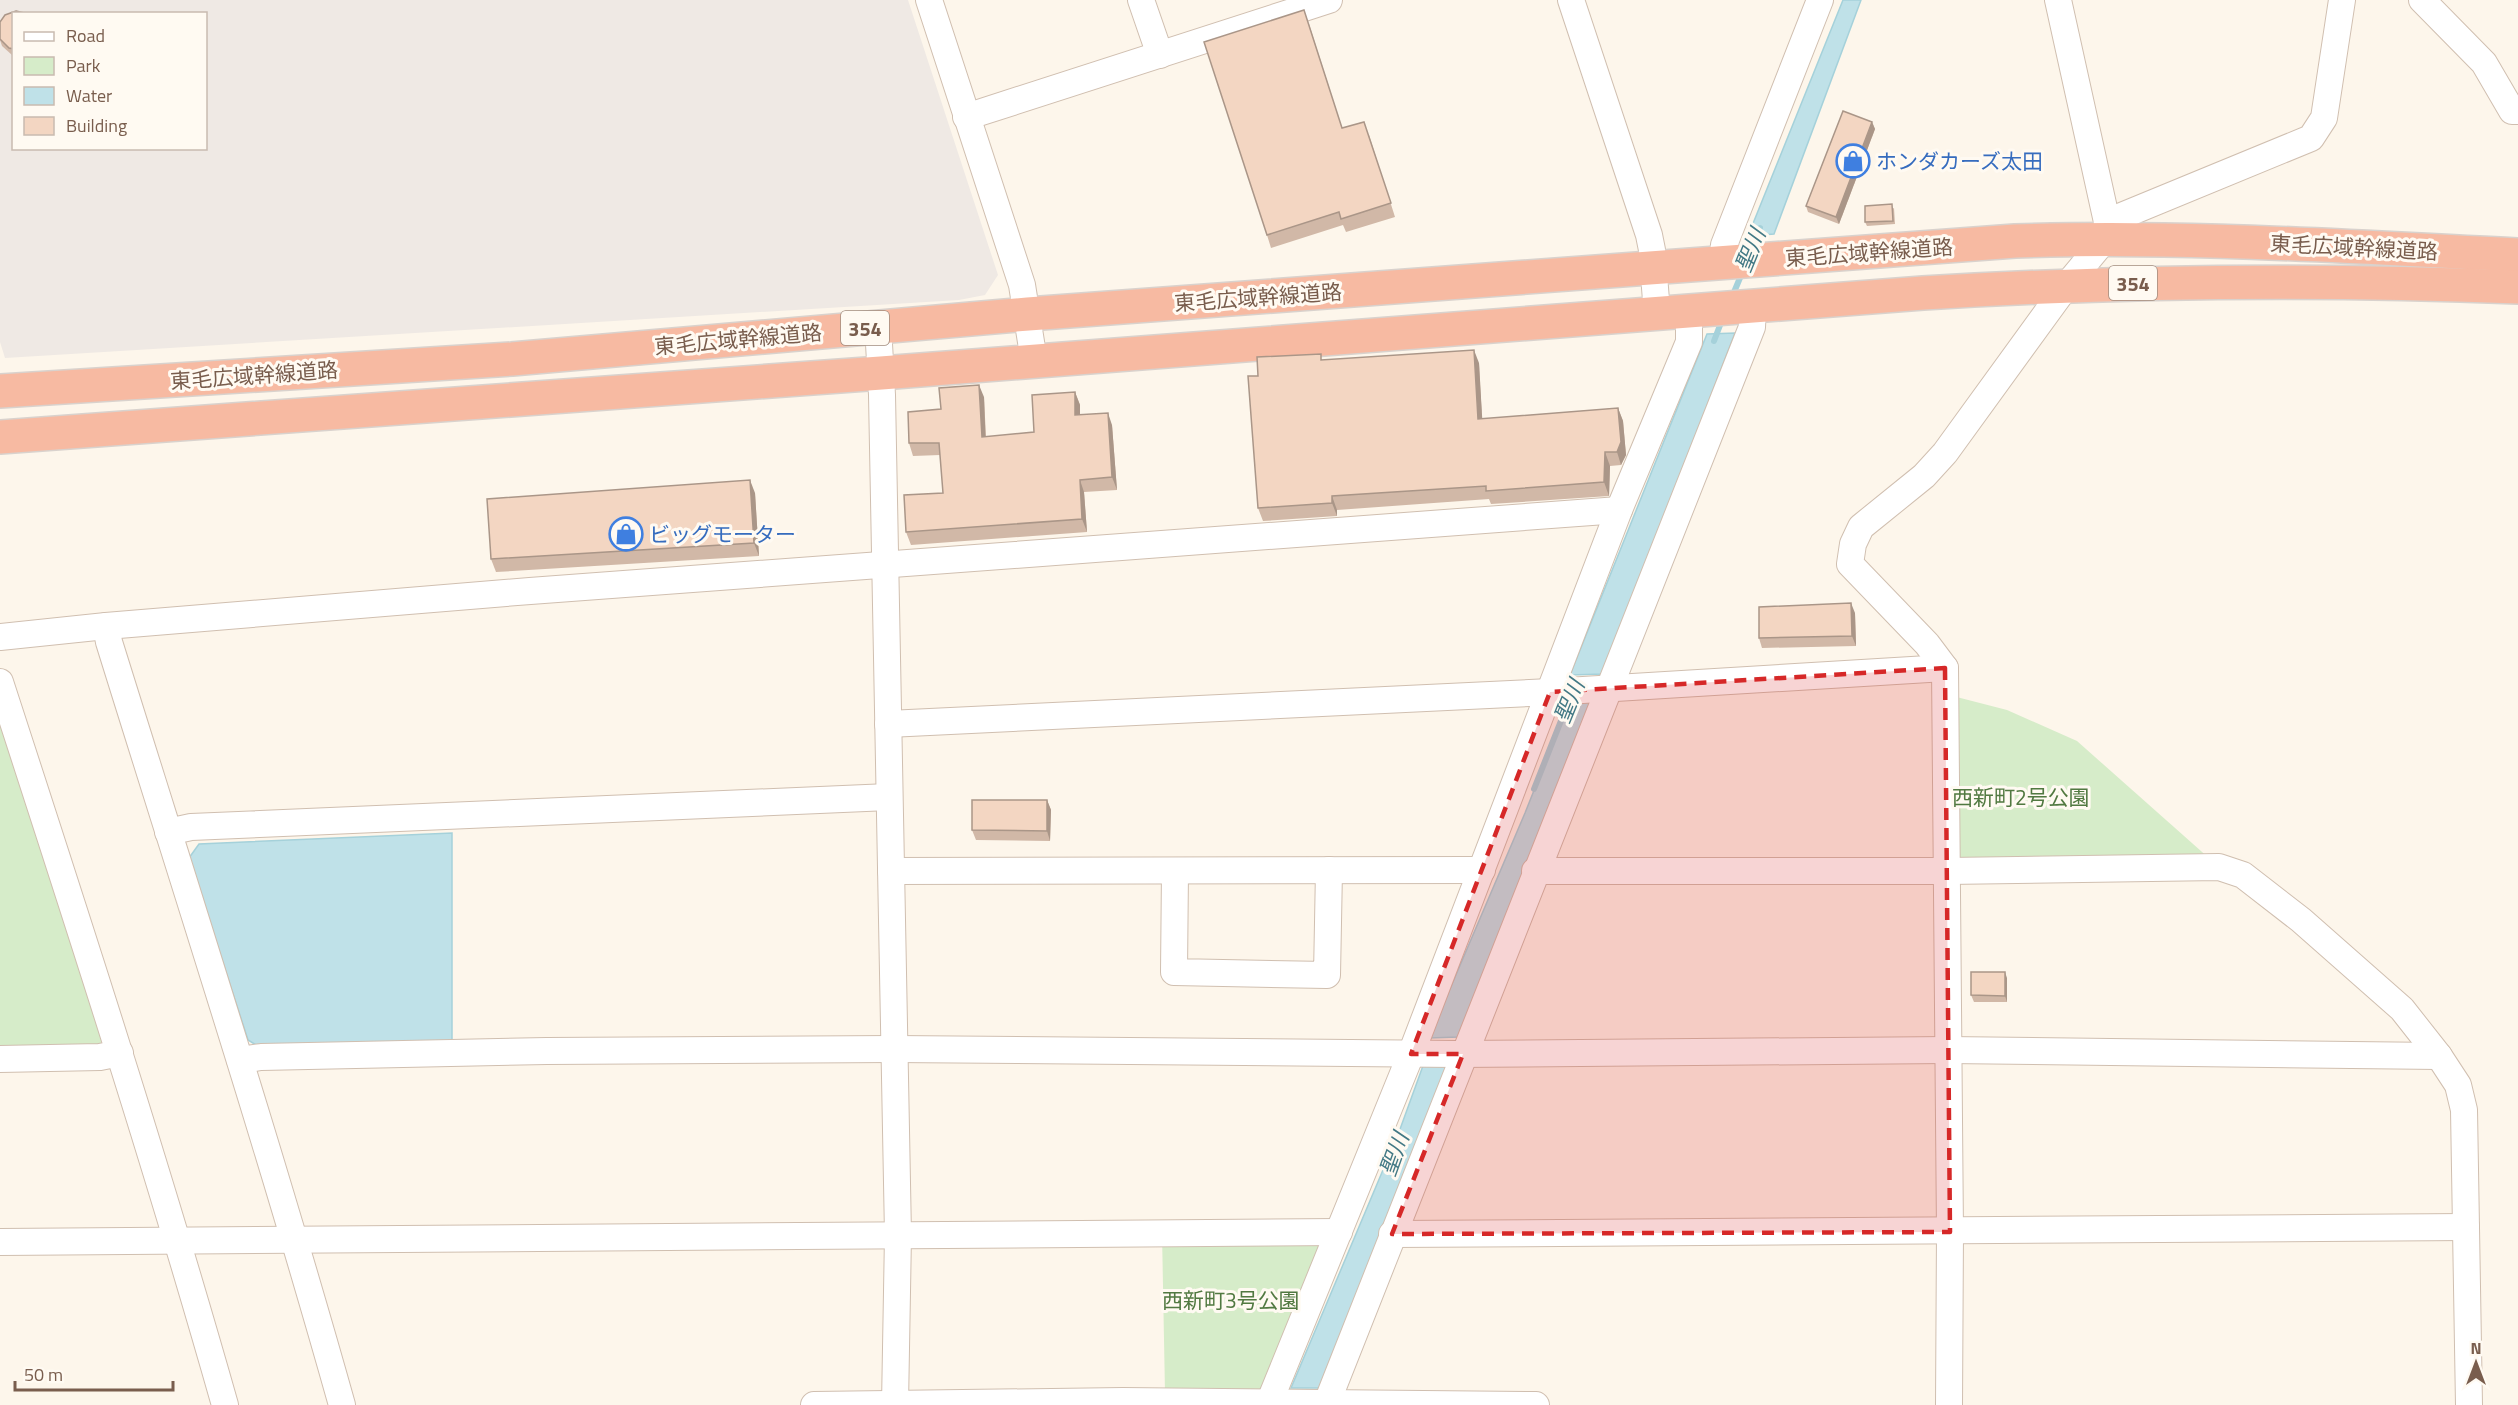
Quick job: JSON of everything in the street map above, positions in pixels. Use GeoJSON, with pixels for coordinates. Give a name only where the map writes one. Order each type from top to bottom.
{"type":"FeatureCollection","features":[{"type":"Feature","properties":{"kind":"highway","name":"東毛広域幹線道路"},"geometry":{"type":"LineString","coordinates":[[0,391],[512,359],[1028,314],[2015,241],[2106,230],[2217,240],[2518,255]]}},
{"type":"Feature","properties":{"kind":"highway","name":"東毛広域幹線道路"},"geometry":{"type":"LineString","coordinates":[[0,437],[2067,285],[2347,282],[2518,287]]}},
{"type":"Feature","properties":{"kind":"street"},"geometry":{"type":"LineString","coordinates":[[929,0],[1022,285],[1034,361]]}},
{"type":"Feature","properties":{"kind":"street"},"geometry":{"type":"LineString","coordinates":[[1141,0],[1160,55]]}},
{"type":"Feature","properties":{"kind":"street"},"geometry":{"type":"LineString","coordinates":[[966,117],[1329,0]]}},
{"type":"Feature","properties":{"kind":"street"},"geometry":{"type":"LineString","coordinates":[[1571,0],[1648,235],[1654,267],[1657,314]]}},
{"type":"Feature","properties":{"kind":"street"},"geometry":{"type":"LineString","coordinates":[[1726,262],[1724,245],[1820,0]]}},
{"type":"Feature","properties":{"kind":"street"},"geometry":{"type":"LineString","coordinates":[[2058,0],[2106,230]]}},
{"type":"Feature","properties":{"kind":"street"},"geometry":{"type":"LineString","coordinates":[[1948,1405],[1950,1232],[1945,668],[1927,644],[1851,564],[1853,544],[1861,527],[1924,476],[1945,453],[2106,230],[2311,138],[2324,118],[2342,0]]}},
{"type":"Feature","properties":{"kind":"street"},"geometry":{"type":"LineString","coordinates":[[2422,0],[2484,63],[2512,111],[2518,111]]}},
{"type":"Feature","properties":{"kind":"street"},"geometry":{"type":"LineString","coordinates":[[1324,1403],[1392,1234],[1460,1054],[1535,871],[1603,688],[1752,327],[1751,307]]}},
{"type":"Feature","properties":{"kind":"street"},"geometry":{"type":"LineString","coordinates":[[1278,1403],[1339,1232],[1415,1054],[1482,870],[1555,691],[1619,510],[1700,311]]}},
{"type":"Feature","properties":{"kind":"street"},"geometry":{"type":"LineString","coordinates":[[878,327],[881,373],[898,1235],[895,1404]]}},
{"type":"Feature","properties":{"kind":"street"},"geometry":{"type":"LineString","coordinates":[[0,637],[106,626],[885,564],[1619,510]]}},
{"type":"Feature","properties":{"kind":"street"},"geometry":{"type":"LineString","coordinates":[[106,626],[109,642],[295,1238],[342,1405]]}},
{"type":"Feature","properties":{"kind":"street"},"geometry":{"type":"LineString","coordinates":[[888,724],[1555,691],[1945,668]]}},
{"type":"Feature","properties":{"kind":"street"},"geometry":{"type":"LineString","coordinates":[[0,682],[178,1239],[225,1405]]}},
{"type":"Feature","properties":{"kind":"street"},"geometry":{"type":"LineString","coordinates":[[168,831],[191,827],[889,797]]}},
{"type":"Feature","properties":{"kind":"street"},"geometry":{"type":"LineString","coordinates":[[1535,871],[1948,871],[2219,867],[2243,875],[2301,920],[2402,1009],[2439,1056],[2458,1085],[2464,1110],[2469,1405]]}},
{"type":"Feature","properties":{"kind":"street"},"geometry":{"type":"LineString","coordinates":[[1175,871],[1174,972],[1327,975],[1329,870]]}},
{"type":"Feature","properties":{"kind":"street"},"geometry":{"type":"LineString","coordinates":[[891,871],[1482,870]]}},
{"type":"Feature","properties":{"kind":"street"},"geometry":{"type":"LineString","coordinates":[[240,1060],[261,1056],[547,1051],[894,1049],[1415,1054],[1948,1050],[2439,1056]]}},
{"type":"Feature","properties":{"kind":"street"},"geometry":{"type":"LineString","coordinates":[[0,1059],[100,1057],[120,1053]]}},
{"type":"Feature","properties":{"kind":"street"},"geometry":{"type":"LineString","coordinates":[[1392,1234],[2466,1227]]}},
{"type":"Feature","properties":{"kind":"street"},"geometry":{"type":"LineString","coordinates":[[0,1242],[1339,1232]]}},
{"type":"Feature","properties":{"kind":"street"},"geometry":{"type":"LineString","coordinates":[[814,1405],[1324,1403],[1536,1405]]}},
{"type":"Feature","properties":{"kind":"highlighted area"},"geometry":{"type":"Polygon","coordinates":[[[1945,668],[1950,1232],[1392,1234],[1463,1054],[1411,1054],[1550,692],[1945,668]]]}},
{"type":"Feature","properties":{"kind":"shaded area"},"geometry":{"type":"Polygon","coordinates":[[[0,0],[908,0],[998,275],[985,295],[959,300],[5,358],[0,342],[0,0]]]}},
{"type":"Feature","properties":{"kind":"green space","name":"西新町2号公園"},"geometry":{"type":"Polygon","coordinates":[[[1945,694],[2007,710],[2077,741],[2219,867],[1948,871],[1945,694]]]}},
{"type":"Feature","properties":{"kind":"green space"},"geometry":{"type":"Polygon","coordinates":[[[0,722],[102,1041],[95,1050],[0,1052],[0,722]]]}},
{"type":"Feature","properties":{"kind":"green space","name":"西新町3号公園"},"geometry":{"type":"Polygon","coordinates":[[[1331,1232],[1265,1392],[1165,1392],[1162,1233],[1331,1232]]]}},
{"type":"Feature","properties":{"kind":"water"},"geometry":{"type":"Polygon","coordinates":[[[1843,0],[1861,0],[1774,234],[1748,236],[1843,0]]]}},
{"type":"Feature","properties":{"kind":"water"},"geometry":{"type":"Polygon","coordinates":[[[1735,333],[1604,674],[1570,675],[1707,334],[1735,333]]]}},
{"type":"Feature","properties":{"kind":"water"},"geometry":{"type":"Polygon","coordinates":[[[1595,699],[1459,1037],[1429,1038],[1525,813],[1570,700],[1595,699]]]}},
{"type":"Feature","properties":{"kind":"water"},"geometry":{"type":"Polygon","coordinates":[[[452,833],[452,1043],[256,1045],[248,1040],[189,858],[199,844],[452,833]]]}},
{"type":"Feature","properties":{"kind":"water"},"geometry":{"type":"Polygon","coordinates":[[[1424,1063],[1453,1063],[1326,1388],[1291,1388],[1399,1132],[1424,1063]]]}},
{"type":"Feature","properties":{"kind":"building"},"geometry":{"type":"Polygon","coordinates":[[[1304,10],[1342,128],[1364,122],[1391,203],[1341,219],[1339,212],[1267,235],[1204,42],[1304,10]]]}},
{"type":"Feature","properties":{"kind":"building"},"geometry":{"type":"Polygon","coordinates":[[[12,12],[12,49],[0,39],[0,22],[5,15],[12,12]]]}},
{"type":"Feature","properties":{"kind":"building"},"geometry":{"type":"Polygon","coordinates":[[[1843,111],[1872,122],[1836,217],[1806,206],[1843,111]]]}},
{"type":"Feature","properties":{"kind":"building"},"geometry":{"type":"Polygon","coordinates":[[[1892,204],[1893,221],[1865,222],[1865,206],[1892,204]]]}},
{"type":"Feature","properties":{"kind":"building"},"geometry":{"type":"Polygon","coordinates":[[[1474,350],[1478,419],[1618,408],[1621,442],[1617,452],[1605,452],[1604,482],[1486,491],[1486,486],[1332,496],[1332,503],[1258,508],[1248,376],[1258,376],[1257,357],[1321,354],[1321,360],[1474,350]]]}},
{"type":"Feature","properties":{"kind":"building"},"geometry":{"type":"Polygon","coordinates":[[[979,385],[982,437],[1034,432],[1032,395],[1075,392],[1075,415],[1108,413],[1112,477],[1080,480],[1082,519],[906,532],[904,495],[943,493],[939,443],[909,443],[908,412],[941,409],[939,388],[979,385]]]}},
{"type":"Feature","properties":{"kind":"building","name":"ビッグモーター"},"geometry":{"type":"Polygon","coordinates":[[[750,480],[754,543],[491,559],[487,499],[750,480]]]}},
{"type":"Feature","properties":{"kind":"building"},"geometry":{"type":"Polygon","coordinates":[[[1851,603],[1852,636],[1759,638],[1759,607],[1851,603]]]}},
{"type":"Feature","properties":{"kind":"building"},"geometry":{"type":"Polygon","coordinates":[[[972,800],[1047,800],[1047,831],[972,830],[972,800]]]}},
{"type":"Feature","properties":{"kind":"building"},"geometry":{"type":"Polygon","coordinates":[[[1971,972],[2005,972],[2005,996],[1971,995],[1971,972]]]}},
{"type":"Feature","properties":{"kind":"waterway","name":"聖川"},"geometry":{"type":"LineString","coordinates":[[1751,249],[1760,228]]}},
{"type":"Feature","properties":{"kind":"waterway","name":"聖川"},"geometry":{"type":"LineString","coordinates":[[1732,297],[1742,273]]}},
{"type":"Feature","properties":{"kind":"waterway","name":"聖川"},"geometry":{"type":"LineString","coordinates":[[1714,341],[1722,320]]}},
{"type":"Feature","properties":{"kind":"waterway","name":"聖川"},"geometry":{"type":"LineString","coordinates":[[1534,789],[1570,698]]}},
{"type":"Feature","properties":{"kind":"place","name":"ホンダカーズ太田"},"geometry":{"type":"Point","coordinates":[1853,161]}},
{"type":"Feature","properties":{"kind":"place","name":"ビッグモーター"},"geometry":{"type":"Point","coordinates":[626,534]}}]}
